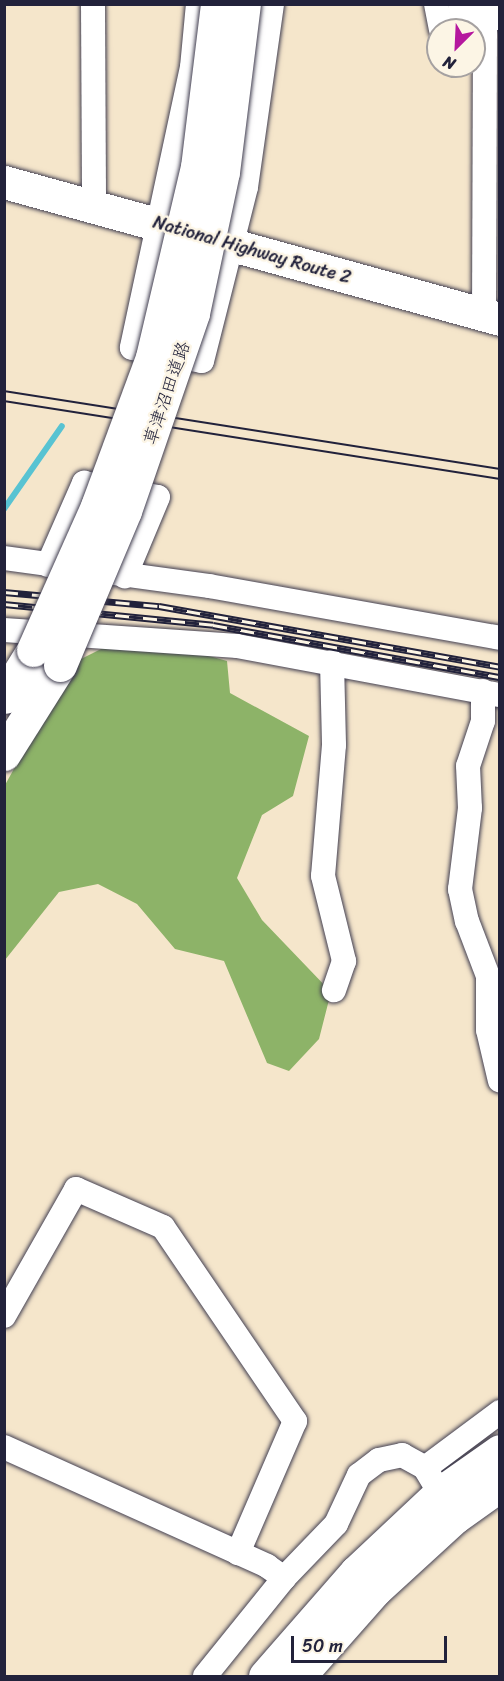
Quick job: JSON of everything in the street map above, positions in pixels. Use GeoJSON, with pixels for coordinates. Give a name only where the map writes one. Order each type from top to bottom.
{"type":"FeatureCollection","features":[{"type":"Feature","properties":{"kind":"main road","name":"草津沼田道路"},"geometry":{"type":"LineString","coordinates":[[4,698],[46,658],[97,506],[152,357],[197,167],[217,4]]}},
{"type":"Feature","properties":{"kind":"main road","name":"草津沼田道路"},"geometry":{"type":"LineString","coordinates":[[4,754],[46,658],[125,511],[193,313],[223,172],[243,4]]}},
{"type":"Feature","properties":{"kind":"main road","name":"National Highway Route 2"},"geometry":{"type":"LineString","coordinates":[[4,182],[161,223],[234,246],[492,318]]}},
{"type":"Feature","properties":{"kind":"main road"},"geometry":{"type":"LineString","coordinates":[[265,1677],[356,1572],[440,1493],[500,1451]]}},
{"type":"Feature","properties":{"kind":"main road"},"geometry":{"type":"LineString","coordinates":[[299,1677],[375,1590],[440,1493],[500,1485]]}},
{"type":"Feature","properties":{"kind":"street"},"geometry":{"type":"LineString","coordinates":[[93,4],[94,205]]}},
{"type":"Feature","properties":{"kind":"street"},"geometry":{"type":"LineString","coordinates":[[198,4],[192,67],[161,223],[132,348],[202,361],[234,246],[266,62],[272,4]]}},
{"type":"Feature","properties":{"kind":"street"},"geometry":{"type":"LineString","coordinates":[[460,4],[462,18],[492,18],[492,318]]}},
{"type":"Feature","properties":{"kind":"street"},"geometry":{"type":"LineString","coordinates":[[48,565],[84,483],[158,497],[125,576]]}},
{"type":"Feature","properties":{"kind":"street"},"geometry":{"type":"LineString","coordinates":[[4,558],[209,586],[500,638]]}},
{"type":"Feature","properties":{"kind":"street"},"geometry":{"type":"LineString","coordinates":[[4,630],[237,646],[491,693],[468,766],[470,808],[460,889],[467,921],[488,976],[488,1030],[500,1081]]}},
{"type":"Feature","properties":{"kind":"street"},"geometry":{"type":"LineString","coordinates":[[332,662],[334,745],[323,876],[344,961],[334,990]]}},
{"type":"Feature","properties":{"kind":"street"},"geometry":{"type":"LineString","coordinates":[[4,1316],[76,1189],[163,1227],[295,1421],[238,1553]]}},
{"type":"Feature","properties":{"kind":"street"},"geometry":{"type":"LineString","coordinates":[[205,1677],[284,1578],[336,1524],[359,1475],[379,1460],[402,1455],[440,1493],[500,1412]]}},
{"type":"Feature","properties":{"kind":"street"},"geometry":{"type":"LineString","coordinates":[[4,1447],[238,1553],[284,1578]]}},
{"type":"Feature","properties":{"kind":"green space"},"geometry":{"type":"Polygon","coordinates":[[[113,643],[181,648],[227,661],[230,693],[309,736],[293,796],[262,815],[237,878],[262,920],[331,992],[319,1039],[289,1071],[267,1063],[224,961],[175,949],[137,904],[98,884],[59,892],[5,960],[5,785],[73,663],[113,643]]]}},
{"type":"Feature","properties":{"kind":"waterway"},"geometry":{"type":"LineString","coordinates":[[4,509],[62,426]]}},
{"type":"Feature","properties":{"kind":"tram line"},"geometry":{"type":"LineString","coordinates":[[4,391],[500,469]]}},
{"type":"Feature","properties":{"kind":"tram line"},"geometry":{"type":"LineString","coordinates":[[4,401],[500,479]]}},
{"type":"Feature","properties":{"kind":"railway"},"geometry":{"type":"LineString","coordinates":[[4,592],[159,606],[500,667]]}},
{"type":"Feature","properties":{"kind":"railway"},"geometry":{"type":"LineString","coordinates":[[4,604],[213,625],[500,677]]}}]}
